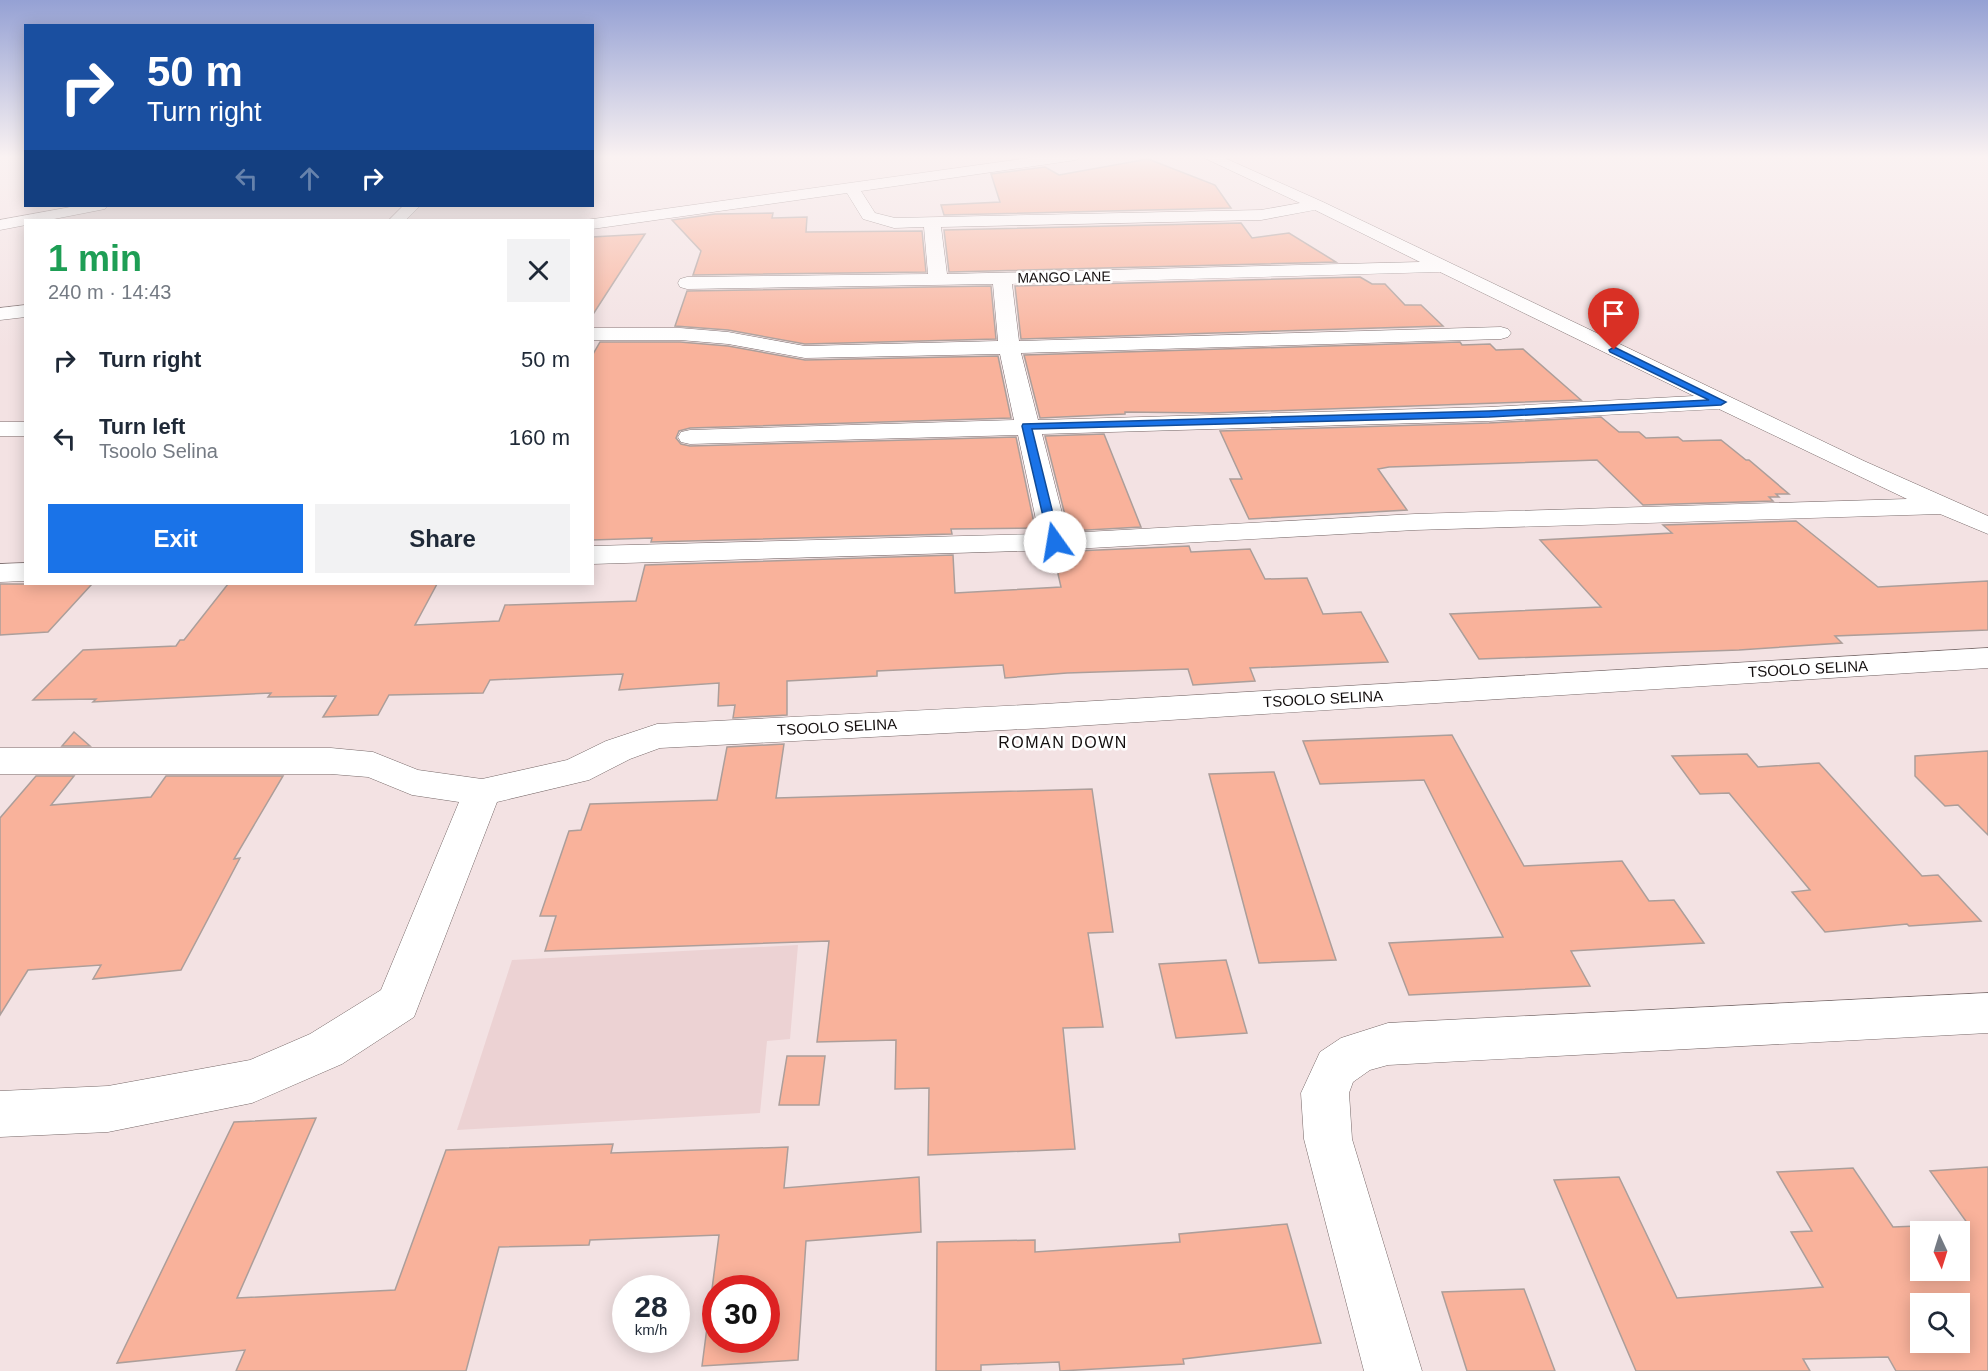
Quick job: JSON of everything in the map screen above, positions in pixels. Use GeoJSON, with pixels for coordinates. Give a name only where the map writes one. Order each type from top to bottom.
{"type":"FeatureCollection","features":[{"type":"Feature","properties":{"kind":"street"},"geometry":{"type":"LineString","coordinates":[[0,225],[24,220]]}},
{"type":"Feature","properties":{"kind":"street"},"geometry":{"type":"LineString","coordinates":[[594,224],[620,220]]}},
{"type":"Feature","properties":{"kind":"street"},"geometry":{"type":"LineString","coordinates":[[879,220],[894,223],[1056,220]]}},
{"type":"Feature","properties":{"kind":"street"},"geometry":{"type":"LineString","coordinates":[[1347,220],[1721,402],[1988,526]]}},
{"type":"Feature","properties":{"kind":"street"},"geometry":{"type":"LineString","coordinates":[[932,223],[938,279]]}},
{"type":"Feature","properties":{"kind":"street","name":"MANGO LANE"},"geometry":{"type":"LineString","coordinates":[[687,283],[1442,267]]}},
{"type":"Feature","properties":{"kind":"street"},"geometry":{"type":"LineString","coordinates":[[1002,278],[1009,347],[1055,542]]}},
{"type":"Feature","properties":{"kind":"street"},"geometry":{"type":"LineString","coordinates":[[0,314],[24,311]]}},
{"type":"Feature","properties":{"kind":"street"},"geometry":{"type":"LineString","coordinates":[[594,334],[700,335],[805,352],[1501,333]]}},
{"type":"Feature","properties":{"kind":"street"},"geometry":{"type":"LineString","coordinates":[[690,437],[1489,414],[1721,402]]}},
{"type":"Feature","properties":{"kind":"street"},"geometry":{"type":"LineString","coordinates":[[0,429],[24,429]]}},
{"type":"Feature","properties":{"kind":"street"},"geometry":{"type":"LineString","coordinates":[[594,555],[1055,542],[1416,522],[1944,506]]}},
{"type":"Feature","properties":{"kind":"street"},"geometry":{"type":"LineString","coordinates":[[0,573],[24,572]]}},
{"type":"Feature","properties":{"kind":"street","name":"TSOOLO SELINA"},"geometry":{"type":"LineString","coordinates":[[482,792],[576,771],[618,750],[657,736],[1044,716],[1988,658]]}},
{"type":"Feature","properties":{"kind":"street"},"geometry":{"type":"LineString","coordinates":[[0,761],[331,761],[373,765],[412,782],[482,792],[398,1003],[326,1049],[252,1081],[108,1109],[0,1114]]}},
{"type":"Feature","properties":{"kind":"street"},"geometry":{"type":"LineString","coordinates":[[1393,1371],[1328,1139],[1325,1093],[1336,1066],[1357,1053],[1388,1044],[1988,1013]]}},
{"type":"Feature","properties":{"kind":"shaded area"},"geometry":{"type":"Polygon","coordinates":[[[798,945],[790,1039],[767,1041],[760,1113],[457,1130],[512,960],[798,945]]]}},
{"type":"Feature","properties":{"kind":"building"},"geometry":{"type":"Polygon","coordinates":[[[672,220],[807,220],[806,232],[922,231],[926,272],[693,275],[701,251],[672,220]]]}},
{"type":"Feature","properties":{"kind":"building"},"geometry":{"type":"Polygon","coordinates":[[[1241,223],[1252,238],[1289,233],[1336,262],[949,272],[944,230],[1241,223]]]}},
{"type":"Feature","properties":{"kind":"building"},"geometry":{"type":"Polygon","coordinates":[[[645,234],[594,313],[594,237],[645,234]]]}},
{"type":"Feature","properties":{"kind":"building"},"geometry":{"type":"Polygon","coordinates":[[[1360,277],[1372,284],[1385,284],[1405,305],[1421,305],[1443,326],[1021,339],[1015,286],[1360,277]]]}},
{"type":"Feature","properties":{"kind":"building"},"geometry":{"type":"Polygon","coordinates":[[[991,286],[996,339],[805,344],[728,330],[675,326],[687,291],[991,286]]]}},
{"type":"Feature","properties":{"kind":"building"},"geometry":{"type":"Polygon","coordinates":[[[600,342],[680,342],[728,346],[805,360],[998,356],[1011,418],[690,428],[679,431],[676,438],[681,444],[690,446],[1016,437],[1035,528],[951,529],[952,534],[651,542],[652,538],[594,540],[594,352],[600,342]]]}},
{"type":"Feature","properties":{"kind":"building"},"geometry":{"type":"Polygon","coordinates":[[[1460,342],[1462,345],[1490,344],[1496,350],[1523,349],[1581,400],[1211,413],[1125,412],[1125,414],[1040,418],[1024,355],[1460,342]]]}},
{"type":"Feature","properties":{"kind":"building"},"geometry":{"type":"Polygon","coordinates":[[[1601,417],[1619,432],[1639,432],[1646,438],[1678,437],[1683,441],[1721,440],[1789,494],[1776,494],[1779,497],[1769,497],[1773,501],[1643,505],[1597,460],[1389,467],[1378,469],[1407,510],[1249,519],[1230,479],[1242,479],[1220,431],[1489,423],[1601,417]]]}},
{"type":"Feature","properties":{"kind":"building"},"geometry":{"type":"Polygon","coordinates":[[[1104,434],[1141,527],[1069,531],[1045,436],[1104,434]]]}},
{"type":"Feature","properties":{"kind":"building"},"geometry":{"type":"Polygon","coordinates":[[[1796,521],[1878,587],[1988,581],[1988,630],[1835,636],[1842,643],[1739,650],[1479,659],[1450,614],[1601,607],[1540,540],[1672,533],[1663,525],[1796,521]]]}},
{"type":"Feature","properties":{"kind":"building"},"geometry":{"type":"Polygon","coordinates":[[[1189,546],[1191,552],[1250,549],[1265,579],[1307,578],[1323,614],[1361,612],[1388,662],[1250,668],[1255,681],[1193,685],[1188,669],[1067,673],[1005,678],[1003,665],[877,671],[877,676],[787,681],[787,715],[733,718],[735,705],[718,706],[719,683],[619,690],[623,674],[490,680],[483,693],[389,695],[378,715],[323,717],[336,696],[268,697],[271,693],[93,702],[96,699],[33,700],[83,650],[176,646],[180,640],[184,640],[227,585],[436,585],[415,625],[499,621],[505,605],[636,601],[645,565],[953,555],[955,593],[1061,587],[1053,552],[1189,546]]]}},
{"type":"Feature","properties":{"kind":"building"},"geometry":{"type":"Polygon","coordinates":[[[0,584],[91,585],[48,632],[0,635],[0,584]]]}},
{"type":"Feature","properties":{"kind":"building"},"geometry":{"type":"Polygon","coordinates":[[[74,732],[90,746],[62,746],[74,732]]]}},
{"type":"Feature","properties":{"kind":"building"},"geometry":{"type":"Polygon","coordinates":[[[1452,735],[1524,866],[1622,861],[1649,901],[1674,900],[1704,943],[1571,951],[1590,986],[1409,995],[1389,943],[1503,937],[1424,780],[1320,784],[1303,741],[1452,735]]]}},
{"type":"Feature","properties":{"kind":"building"},"geometry":{"type":"Polygon","coordinates":[[[784,744],[776,798],[1092,789],[1113,932],[1088,933],[1103,1027],[1063,1028],[1075,1149],[928,1155],[929,1088],[895,1089],[896,1040],[817,1042],[829,941],[545,951],[556,916],[540,916],[569,831],[581,830],[590,804],[717,800],[727,747],[784,744]]]}},
{"type":"Feature","properties":{"kind":"building"},"geometry":{"type":"Polygon","coordinates":[[[1988,751],[1988,835],[1958,805],[1945,806],[1915,776],[1915,756],[1988,751]]]}},
{"type":"Feature","properties":{"kind":"building"},"geometry":{"type":"Polygon","coordinates":[[[1747,754],[1758,767],[1819,763],[1922,876],[1938,875],[1981,921],[1909,926],[1907,924],[1825,932],[1792,892],[1810,890],[1729,793],[1700,794],[1672,756],[1747,754]]]}},
{"type":"Feature","properties":{"kind":"building"},"geometry":{"type":"Polygon","coordinates":[[[1274,772],[1336,960],[1259,963],[1209,774],[1274,772]]]}},
{"type":"Feature","properties":{"kind":"building"},"geometry":{"type":"Polygon","coordinates":[[[36,776],[74,776],[51,805],[151,797],[166,776],[283,776],[234,859],[240,858],[181,970],[93,979],[101,965],[28,970],[0,1015],[0,818],[36,776]]]}},
{"type":"Feature","properties":{"kind":"building"},"geometry":{"type":"Polygon","coordinates":[[[1226,960],[1247,1033],[1176,1038],[1159,964],[1226,960]]]}},
{"type":"Feature","properties":{"kind":"building"},"geometry":{"type":"Polygon","coordinates":[[[787,1056],[825,1056],[819,1105],[779,1105],[787,1056]]]}},
{"type":"Feature","properties":{"kind":"building"},"geometry":{"type":"Polygon","coordinates":[[[316,1118],[237,1298],[395,1290],[446,1150],[613,1144],[611,1153],[788,1147],[784,1188],[919,1177],[921,1232],[806,1241],[798,1360],[702,1366],[704,1353],[780,1353],[780,1275],[714,1275],[719,1235],[590,1240],[589,1245],[499,1247],[466,1371],[236,1371],[245,1350],[117,1363],[234,1122],[316,1118]]]}},
{"type":"Feature","properties":{"kind":"building"},"geometry":{"type":"Polygon","coordinates":[[[1988,1167],[1988,1371],[1896,1371],[1888,1357],[1803,1359],[1810,1371],[1636,1371],[1554,1180],[1619,1177],[1677,1298],[1823,1287],[1791,1232],[1812,1231],[1777,1172],[1853,1168],[1893,1227],[1910,1226],[1910,1281],[1970,1281],[1970,1221],[1966,1221],[1930,1171],[1988,1167]]]}},
{"type":"Feature","properties":{"kind":"building"},"geometry":{"type":"Polygon","coordinates":[[[1287,1224],[1321,1343],[1183,1359],[1184,1364],[1060,1371],[1059,1362],[981,1365],[981,1371],[936,1371],[937,1242],[1035,1240],[1035,1252],[1180,1242],[1179,1234],[1287,1224]]]}},
{"type":"Feature","properties":{"kind":"building"},"geometry":{"type":"Polygon","coordinates":[[[1524,1289],[1555,1371],[1467,1371],[1442,1292],[1524,1289]]]}},
{"type":"Feature","properties":{"kind":"district","name":"ROMAN DOWN"},"geometry":{"type":"Point","coordinates":[1063,742]}},
{"type":"Feature","properties":{"kind":"route"},"geometry":{"type":"LineString","coordinates":[[1055,542],[1027,426],[1489,414],[1721,402],[1614,350]]}}]}
